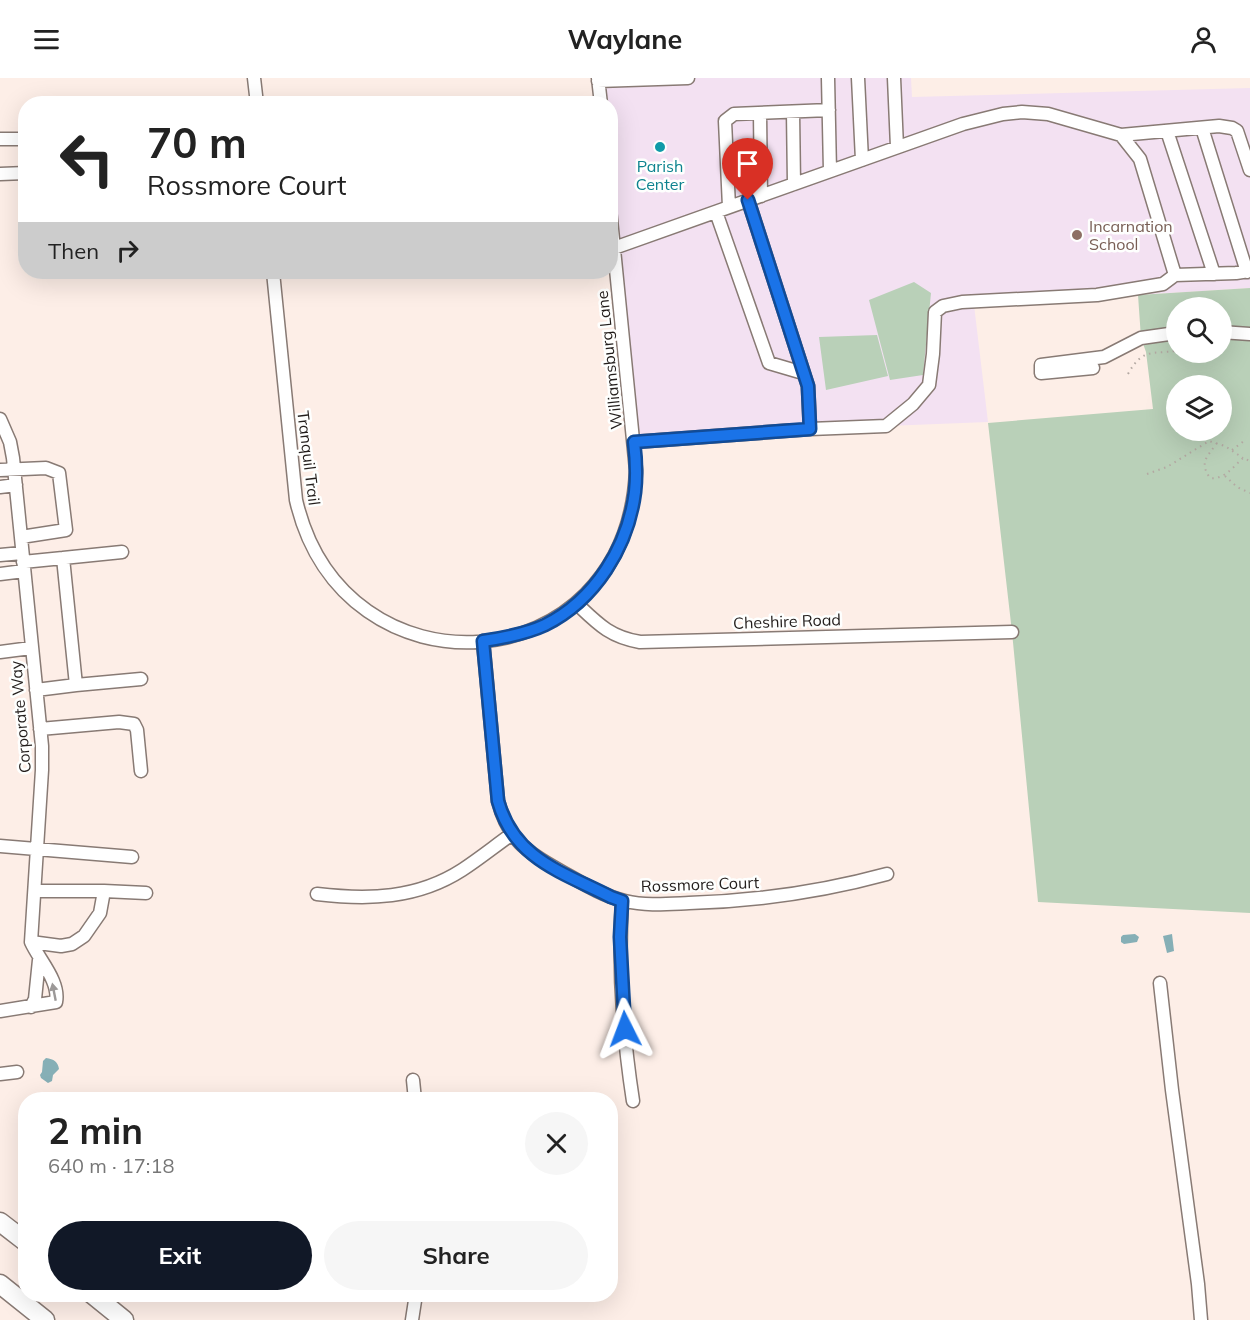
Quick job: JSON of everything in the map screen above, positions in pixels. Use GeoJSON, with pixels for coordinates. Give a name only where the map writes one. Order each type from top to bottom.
{"type":"FeatureCollection","features":[{"type":"Feature","properties":{"kind":"highway"},"geometry":{"type":"LineString","coordinates":[[1,1222],[18,1236]]}},
{"type":"Feature","properties":{"kind":"highway"},"geometry":{"type":"LineString","coordinates":[[0,1284],[18,1298]]}},
{"type":"Feature","properties":{"kind":"highway"},"geometry":{"type":"LineString","coordinates":[[0,1298],[38,1320]]}},
{"type":"Feature","properties":{"kind":"highway"},"geometry":{"type":"LineString","coordinates":[[22,1302],[45,1320]]}},
{"type":"Feature","properties":{"kind":"highway"},"geometry":{"type":"LineString","coordinates":[[102,1302],[124,1320]]}},
{"type":"Feature","properties":{"kind":"street"},"geometry":{"type":"LineString","coordinates":[[254,78],[256,96]]}},
{"type":"Feature","properties":{"kind":"street"},"geometry":{"type":"LineString","coordinates":[[600,96],[598,80],[688,78]]}},
{"type":"Feature","properties":{"kind":"street"},"geometry":{"type":"LineString","coordinates":[[828,78],[830,171]]}},
{"type":"Feature","properties":{"kind":"street"},"geometry":{"type":"LineString","coordinates":[[858,78],[862,160]]}},
{"type":"Feature","properties":{"kind":"street"},"geometry":{"type":"LineString","coordinates":[[894,78],[897,147]]}},
{"type":"Feature","properties":{"kind":"street"},"geometry":{"type":"LineString","coordinates":[[729,207],[725,121],[734,114],[829,110]]}},
{"type":"Feature","properties":{"kind":"street"},"geometry":{"type":"LineString","coordinates":[[793,112],[794,184]]}},
{"type":"Feature","properties":{"kind":"street"},"geometry":{"type":"LineString","coordinates":[[618,247],[963,124],[1003,114],[1022,112],[1048,114],[1121,135],[1219,126],[1232,128],[1237,131],[1250,170]]}},
{"type":"Feature","properties":{"kind":"street"},"geometry":{"type":"LineString","coordinates":[[760,113],[761,196]]}},
{"type":"Feature","properties":{"kind":"street"},"geometry":{"type":"LineString","coordinates":[[634,442],[810,429],[886,426],[913,404],[929,386],[935,312],[943,306],[962,302],[1132,291],[1163,284],[1175,275],[1248,271],[1202,128]]}},
{"type":"Feature","properties":{"kind":"street"},"geometry":{"type":"LineString","coordinates":[[1167,131],[1214,274]]}},
{"type":"Feature","properties":{"kind":"street"},"geometry":{"type":"LineString","coordinates":[[1121,135],[1140,159],[1175,275]]}},
{"type":"Feature","properties":{"kind":"street"},"geometry":{"type":"LineString","coordinates":[[0,139],[18,139]]}},
{"type":"Feature","properties":{"kind":"street"},"geometry":{"type":"LineString","coordinates":[[0,174],[18,173]]}},
{"type":"Feature","properties":{"kind":"street"},"geometry":{"type":"LineString","coordinates":[[748,200],[808,386],[810,429]]}},
{"type":"Feature","properties":{"kind":"street"},"geometry":{"type":"LineString","coordinates":[[716,212],[769,363],[803,373]]}},
{"type":"Feature","properties":{"kind":"street","name":"Tranquil Trail"},"geometry":{"type":"LineString","coordinates":[[274,279],[296,500],[307,538],[316,556],[334,581],[355,602],[395,627],[419,636],[444,640],[483,641]]}},
{"type":"Feature","properties":{"kind":"street","name":"Williamsburg Lane"},"geometry":{"type":"LineString","coordinates":[[483,641],[527,632],[544,625],[577,604],[605,571],[620,546],[626,530],[635,490],[634,442],[617,279]]}},
{"type":"Feature","properties":{"kind":"street"},"geometry":{"type":"LineString","coordinates":[[1232,333],[1250,334]]}},
{"type":"Feature","properties":{"kind":"street"},"geometry":{"type":"LineString","coordinates":[[1093,368],[1041,373],[1041,365],[1104,357],[1141,338],[1166,334]]}},
{"type":"Feature","properties":{"kind":"street","name":"Corporate Way"},"geometry":{"type":"LineString","coordinates":[[0,419],[10,442],[14,469],[40,729],[42,770],[31,942]]}},
{"type":"Feature","properties":{"kind":"street"},"geometry":{"type":"LineString","coordinates":[[0,470],[46,468],[59,473],[66,530],[21,537]]}},
{"type":"Feature","properties":{"kind":"street"},"geometry":{"type":"LineString","coordinates":[[0,487],[16,485]]}},
{"type":"Feature","properties":{"kind":"street"},"geometry":{"type":"LineString","coordinates":[[0,574],[23,562],[122,552]]}},
{"type":"Feature","properties":{"kind":"street"},"geometry":{"type":"LineString","coordinates":[[0,555],[23,562]]}},
{"type":"Feature","properties":{"kind":"street"},"geometry":{"type":"LineString","coordinates":[[63,558],[76,686]]}},
{"type":"Feature","properties":{"kind":"street","name":"Cheshire Road"},"geometry":{"type":"LineString","coordinates":[[577,604],[601,627],[615,636],[640,642],[1012,632]]}},
{"type":"Feature","properties":{"kind":"street","name":"Rossmore Court"},"geometry":{"type":"LineString","coordinates":[[483,641],[498,801],[512,834],[532,855],[611,897],[622,901],[653,904],[779,897],[887,874]]}},
{"type":"Feature","properties":{"kind":"street"},"geometry":{"type":"LineString","coordinates":[[0,652],[31,648]]}},
{"type":"Feature","properties":{"kind":"street"},"geometry":{"type":"LineString","coordinates":[[36,690],[141,679]]}},
{"type":"Feature","properties":{"kind":"street"},"geometry":{"type":"LineString","coordinates":[[40,729],[119,722],[134,724],[137,730],[141,771]]}},
{"type":"Feature","properties":{"kind":"street"},"geometry":{"type":"LineString","coordinates":[[317,894],[357,898],[381,897],[423,889],[461,871],[512,834]]}},
{"type":"Feature","properties":{"kind":"street"},"geometry":{"type":"LineString","coordinates":[[0,846],[132,857]]}},
{"type":"Feature","properties":{"kind":"street"},"geometry":{"type":"LineString","coordinates":[[35,891],[146,893]]}},
{"type":"Feature","properties":{"kind":"street"},"geometry":{"type":"LineString","coordinates":[[31,942],[61,946],[72,944],[84,936],[100,914],[104,891]]}},
{"type":"Feature","properties":{"kind":"street"},"geometry":{"type":"LineString","coordinates":[[622,901],[620,937],[627,1052],[633,1101]]}},
{"type":"Feature","properties":{"kind":"street"},"geometry":{"type":"LineString","coordinates":[[0,1011],[53,1003],[57,999],[48,970],[39,960],[31,942]]}},
{"type":"Feature","properties":{"kind":"street"},"geometry":{"type":"LineString","coordinates":[[31,1007],[35,999],[39,960]]}},
{"type":"Feature","properties":{"kind":"street"},"geometry":{"type":"LineString","coordinates":[[1160,983],[1201,1320]]}},
{"type":"Feature","properties":{"kind":"street"},"geometry":{"type":"LineString","coordinates":[[0,1074],[17,1071]]}},
{"type":"Feature","properties":{"kind":"street"},"geometry":{"type":"LineString","coordinates":[[413,1080],[414,1092]]}},
{"type":"Feature","properties":{"kind":"street"},"geometry":{"type":"LineString","coordinates":[[412,1320],[415,1302]]}},
{"type":"Feature","properties":{"kind":"path"},"geometry":{"type":"LineString","coordinates":[[1128,374],[1136,360],[1143,356],[1166,353]]}},
{"type":"Feature","properties":{"kind":"path"},"geometry":{"type":"LineString","coordinates":[[1147,474],[1167,467],[1209,441],[1232,450],[1250,461]]}},
{"type":"Feature","properties":{"kind":"path"},"geometry":{"type":"LineString","coordinates":[[1232,450],[1244,441]]}},
{"type":"Feature","properties":{"kind":"path"},"geometry":{"type":"LineString","coordinates":[[1217,443],[1204,461],[1204,469],[1210,478],[1216,479],[1224,476],[1243,458]]}},
{"type":"Feature","properties":{"kind":"path"},"geometry":{"type":"LineString","coordinates":[[1224,476],[1237,487],[1250,493]]}},
{"type":"Feature","properties":{"kind":"shaded area"},"geometry":{"type":"Polygon","coordinates":[[[598,78],[911,78],[912,97],[1250,88],[1250,288],[974,305],[988,422],[810,429],[634,442],[618,279],[618,96],[600,96],[598,78]]]}},
{"type":"Feature","properties":{"kind":"green space"},"geometry":{"type":"Polygon","coordinates":[[[914,282],[931,293],[923,375],[890,380],[869,300],[914,282]]]}},
{"type":"Feature","properties":{"kind":"green space"},"geometry":{"type":"Polygon","coordinates":[[[1250,288],[1250,913],[1038,902],[1012,632],[988,423],[1153,409],[1146,352],[1141,338],[1138,295],[1250,288]]]}},
{"type":"Feature","properties":{"kind":"green space"},"geometry":{"type":"Polygon","coordinates":[[[877,335],[888,376],[826,390],[819,337],[877,335]]]}},
{"type":"Feature","properties":{"kind":"water"},"geometry":{"type":"Polygon","coordinates":[[[1135,934],[1139,937],[1137,942],[1124,944],[1121,942],[1123,935],[1135,934]]]}},
{"type":"Feature","properties":{"kind":"water"},"geometry":{"type":"Polygon","coordinates":[[[1172,934],[1174,951],[1167,953],[1163,936],[1172,934]]]}},
{"type":"Feature","properties":{"kind":"water"},"geometry":{"type":"Polygon","coordinates":[[[46,1058],[55,1061],[59,1069],[53,1075],[52,1081],[48,1083],[40,1075],[43,1061],[46,1058]]]}},
{"type":"Feature","properties":{"kind":"place","name":"Parish Center"},"geometry":{"type":"Point","coordinates":[660,147]}},
{"type":"Feature","properties":{"kind":"place","name":"Incarnation School"},"geometry":{"type":"Point","coordinates":[1077,235]}},
{"type":"Feature","properties":{"kind":"route"},"geometry":{"type":"LineString","coordinates":[[625,1029],[620,937],[622,901],[532,855],[512,834],[502,814],[498,801],[483,641],[527,632],[544,625],[577,604],[605,571],[620,546],[632,510],[636,470],[634,442],[810,429],[808,386],[748,200]]}}]}
